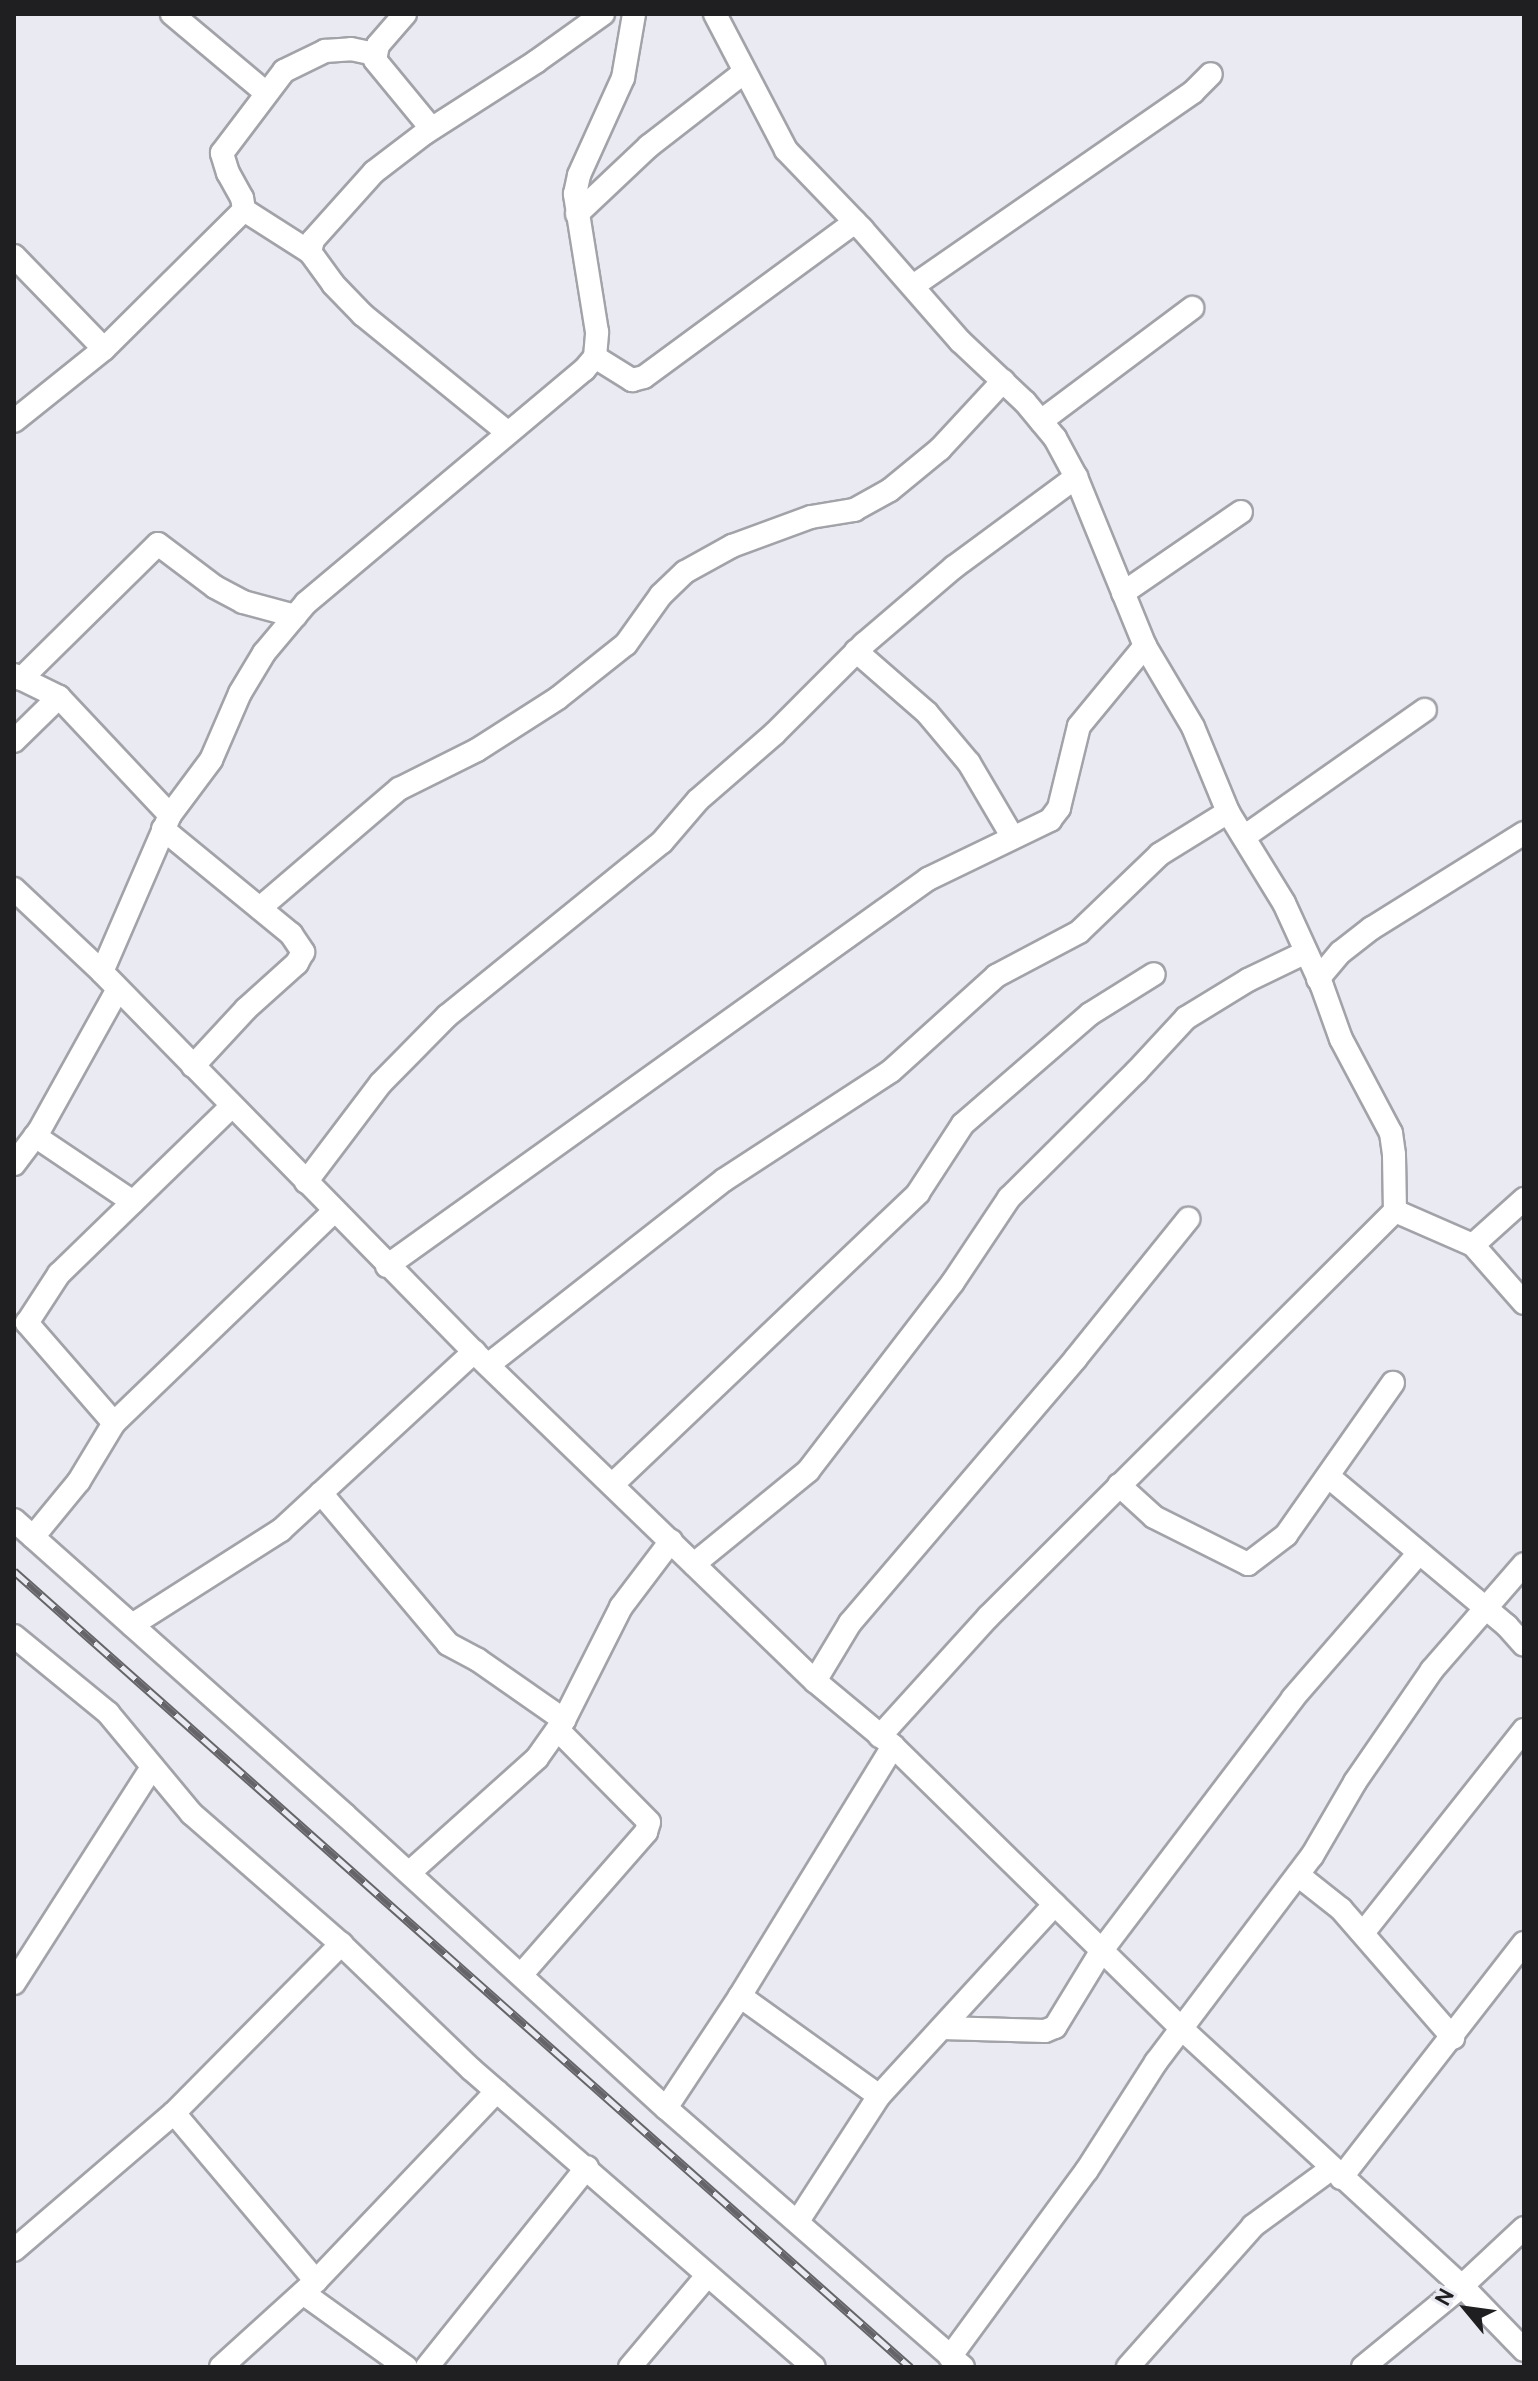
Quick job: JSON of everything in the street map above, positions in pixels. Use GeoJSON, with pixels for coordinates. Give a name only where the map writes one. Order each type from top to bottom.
{"type":"FeatureCollection","features":[{"type":"Feature","properties":{"kind":"street"},"geometry":{"type":"LineString","coordinates":[[172,14],[266,93]]}},
{"type":"Feature","properties":{"kind":"street"},"geometry":{"type":"LineString","coordinates":[[374,54],[405,14]]}},
{"type":"Feature","properties":{"kind":"street"},"geometry":{"type":"LineString","coordinates":[[310,252],[313,240],[374,172],[431,128],[537,61],[603,14]]}},
{"type":"Feature","properties":{"kind":"street"},"geometry":{"type":"LineString","coordinates":[[102,972],[166,822],[211,760],[240,693],[257,665],[295,616],[306,603],[584,370],[595,357],[597,332],[575,194],[579,175],[623,78],[634,14]]}},
{"type":"Feature","properties":{"kind":"street"},"geometry":{"type":"LineString","coordinates":[[666,2108],[740,1996],[887,1741],[988,1617],[1395,1211],[1391,1133],[1341,1039],[1284,903],[1228,812],[1193,727],[1145,646],[1076,477],[1055,438],[1003,381],[960,341],[855,222],[786,150],[743,73],[715,14]]}},
{"type":"Feature","properties":{"kind":"street"},"geometry":{"type":"LineString","coordinates":[[374,54],[351,49],[325,51],[292,66],[266,93],[222,153],[228,173],[242,198],[244,210],[310,252],[333,284],[363,315],[507,432]]}},
{"type":"Feature","properties":{"kind":"street"},"geometry":{"type":"LineString","coordinates":[[374,54],[381,70],[431,128]]}},
{"type":"Feature","properties":{"kind":"street"},"geometry":{"type":"LineString","coordinates":[[577,214],[649,146],[743,73]]}},
{"type":"Feature","properties":{"kind":"street"},"geometry":{"type":"LineString","coordinates":[[913,286],[1193,92],[1211,74]]}},
{"type":"Feature","properties":{"kind":"street"},"geometry":{"type":"LineString","coordinates":[[14,421],[104,349],[244,210]]}},
{"type":"Feature","properties":{"kind":"street"},"geometry":{"type":"LineString","coordinates":[[595,357],[632,380],[644,377],[855,222]]}},
{"type":"Feature","properties":{"kind":"street"},"geometry":{"type":"LineString","coordinates":[[14,256],[104,349]]}},
{"type":"Feature","properties":{"kind":"street"},"geometry":{"type":"LineString","coordinates":[[1041,421],[1192,308]]}},
{"type":"Feature","properties":{"kind":"street"},"geometry":{"type":"LineString","coordinates":[[260,908],[399,789],[477,750],[558,698],[626,644],[661,595],[685,572],[744,541],[811,517],[854,510],[890,490],[940,449],[1003,381]]}},
{"type":"Feature","properties":{"kind":"street"},"geometry":{"type":"LineString","coordinates":[[306,1182],[381,1083],[447,1016],[662,842],[698,800],[775,733],[856,651],[954,567],[1076,477]]}},
{"type":"Feature","properties":{"kind":"street"},"geometry":{"type":"LineString","coordinates":[[1123,593],[1241,512]]}},
{"type":"Feature","properties":{"kind":"street"},"geometry":{"type":"LineString","coordinates":[[193,1066],[253,1002],[297,963],[303,952],[291,934],[166,822],[59,697],[18,677],[158,544],[215,587],[243,602],[295,616]]}},
{"type":"Feature","properties":{"kind":"street"},"geometry":{"type":"LineString","coordinates":[[387,1266],[928,879],[1055,815],[1079,726],[1145,646]]}},
{"type":"Feature","properties":{"kind":"street"},"geometry":{"type":"LineString","coordinates":[[856,651],[936,723],[969,763],[1012,836]]}},
{"type":"Feature","properties":{"kind":"street"},"geometry":{"type":"LineString","coordinates":[[14,741],[59,697]]}},
{"type":"Feature","properties":{"kind":"street"},"geometry":{"type":"LineString","coordinates":[[1244,837],[1425,710]]}},
{"type":"Feature","properties":{"kind":"street"},"geometry":{"type":"LineString","coordinates":[[132,1625],[281,1530],[481,1359],[724,1180],[891,1071],[996,976],[1079,932],[1160,854],[1228,812]]}},
{"type":"Feature","properties":{"kind":"street"},"geometry":{"type":"LineString","coordinates":[[1318,979],[1341,952],[1372,928],[1524,833]]}},
{"type":"Feature","properties":{"kind":"street"},"geometry":{"type":"LineString","coordinates":[[14,889],[102,972],[117,991],[481,1359],[614,1483],[815,1681],[887,1741],[1181,2028],[1462,2286],[1524,2350]]}},
{"type":"Feature","properties":{"kind":"street"},"geometry":{"type":"LineString","coordinates":[[694,1564],[808,1471],[953,1282],[1009,1198],[1186,1018],[1248,980],[1304,953]]}},
{"type":"Feature","properties":{"kind":"street"},"geometry":{"type":"LineString","coordinates":[[614,1483],[918,1193],[963,1124],[1090,1014],[1154,974]]}},
{"type":"Feature","properties":{"kind":"street"},"geometry":{"type":"LineString","coordinates":[[14,1164],[35,1136],[117,991]]}},
{"type":"Feature","properties":{"kind":"street"},"geometry":{"type":"LineString","coordinates":[[114,1423],[27,1323],[59,1274],[231,1107]]}},
{"type":"Feature","properties":{"kind":"street"},"geometry":{"type":"LineString","coordinates":[[35,1136],[133,1202]]}},
{"type":"Feature","properties":{"kind":"street"},"geometry":{"type":"LineString","coordinates":[[1473,1245],[1524,1199]]}},
{"type":"Feature","properties":{"kind":"street"},"geometry":{"type":"LineString","coordinates":[[33,1537],[79,1481],[114,1423],[334,1211]]}},
{"type":"Feature","properties":{"kind":"street"},"geometry":{"type":"LineString","coordinates":[[1395,1211],[1473,1245],[1524,1303]]}},
{"type":"Feature","properties":{"kind":"street"},"geometry":{"type":"LineString","coordinates":[[815,1681],[850,1623],[1076,1358],[1188,1219]]}},
{"type":"Feature","properties":{"kind":"street"},"geometry":{"type":"LineString","coordinates":[[1119,1485],[1154,1517],[1248,1564],[1286,1535],[1393,1383]]}},
{"type":"Feature","properties":{"kind":"street"},"geometry":{"type":"LineString","coordinates":[[1329,1477],[1486,1608],[1524,1645]]}},
{"type":"Feature","properties":{"kind":"street"},"geometry":{"type":"LineString","coordinates":[[321,1493],[448,1644],[478,1660],[561,1725],[649,1822],[646,1832],[521,1975]]}},
{"type":"Feature","properties":{"kind":"street"},"geometry":{"type":"LineString","coordinates":[[14,1520],[666,2108],[956,2362],[1181,2028],[1336,1820],[1355,1782],[1432,1670],[1524,1564]]}},
{"type":"Feature","properties":{"kind":"street"},"geometry":{"type":"LineString","coordinates":[[409,1873],[537,1758],[561,1725],[621,1607],[671,1541]]}},
{"type":"Feature","properties":{"kind":"street"},"geometry":{"type":"LineString","coordinates":[[942,2028],[1045,2031],[1055,2027],[1102,1950],[1293,1698],[1419,1553]]}},
{"type":"Feature","properties":{"kind":"street"},"geometry":{"type":"LineString","coordinates":[[14,1636],[108,1713],[133,1739],[192,1814],[341,1944],[497,2091],[814,2367]]}},
{"type":"Feature","properties":{"kind":"street"},"geometry":{"type":"LineString","coordinates":[[14,1664],[34,1651]]}},
{"type":"Feature","properties":{"kind":"street"},"geometry":{"type":"LineString","coordinates":[[1363,1933],[1524,1730]]}},
{"type":"Feature","properties":{"kind":"street"},"geometry":{"type":"LineString","coordinates":[[14,1983],[152,1767]]}},
{"type":"Feature","properties":{"kind":"street"},"geometry":{"type":"LineString","coordinates":[[1298,1875],[1363,1933],[1453,2038]]}},
{"type":"Feature","properties":{"kind":"street"},"geometry":{"type":"LineString","coordinates":[[798,2221],[879,2096],[1055,1904]]}},
{"type":"Feature","properties":{"kind":"street"},"geometry":{"type":"LineString","coordinates":[[1128,2367],[1253,2226],[1336,2173],[1453,2038],[1524,1943]]}},
{"type":"Feature","properties":{"kind":"street"},"geometry":{"type":"LineString","coordinates":[[14,2250],[174,2113],[341,1944]]}},
{"type":"Feature","properties":{"kind":"street"},"geometry":{"type":"LineString","coordinates":[[740,1996],[879,2096]]}},
{"type":"Feature","properties":{"kind":"street"},"geometry":{"type":"LineString","coordinates":[[221,2367],[309,2287],[497,2091]]}},
{"type":"Feature","properties":{"kind":"street"},"geometry":{"type":"LineString","coordinates":[[174,2113],[309,2287],[406,2367]]}},
{"type":"Feature","properties":{"kind":"street"},"geometry":{"type":"LineString","coordinates":[[427,2367],[587,2167]]}},
{"type":"Feature","properties":{"kind":"street"},"geometry":{"type":"LineString","coordinates":[[1363,2367],[1462,2286],[1524,2228]]}},
{"type":"Feature","properties":{"kind":"street"},"geometry":{"type":"LineString","coordinates":[[630,2367],[707,2276]]}},
{"type":"Feature","properties":{"kind":"railway"},"geometry":{"type":"LineString","coordinates":[[14,1571],[910,2367]]}}]}
